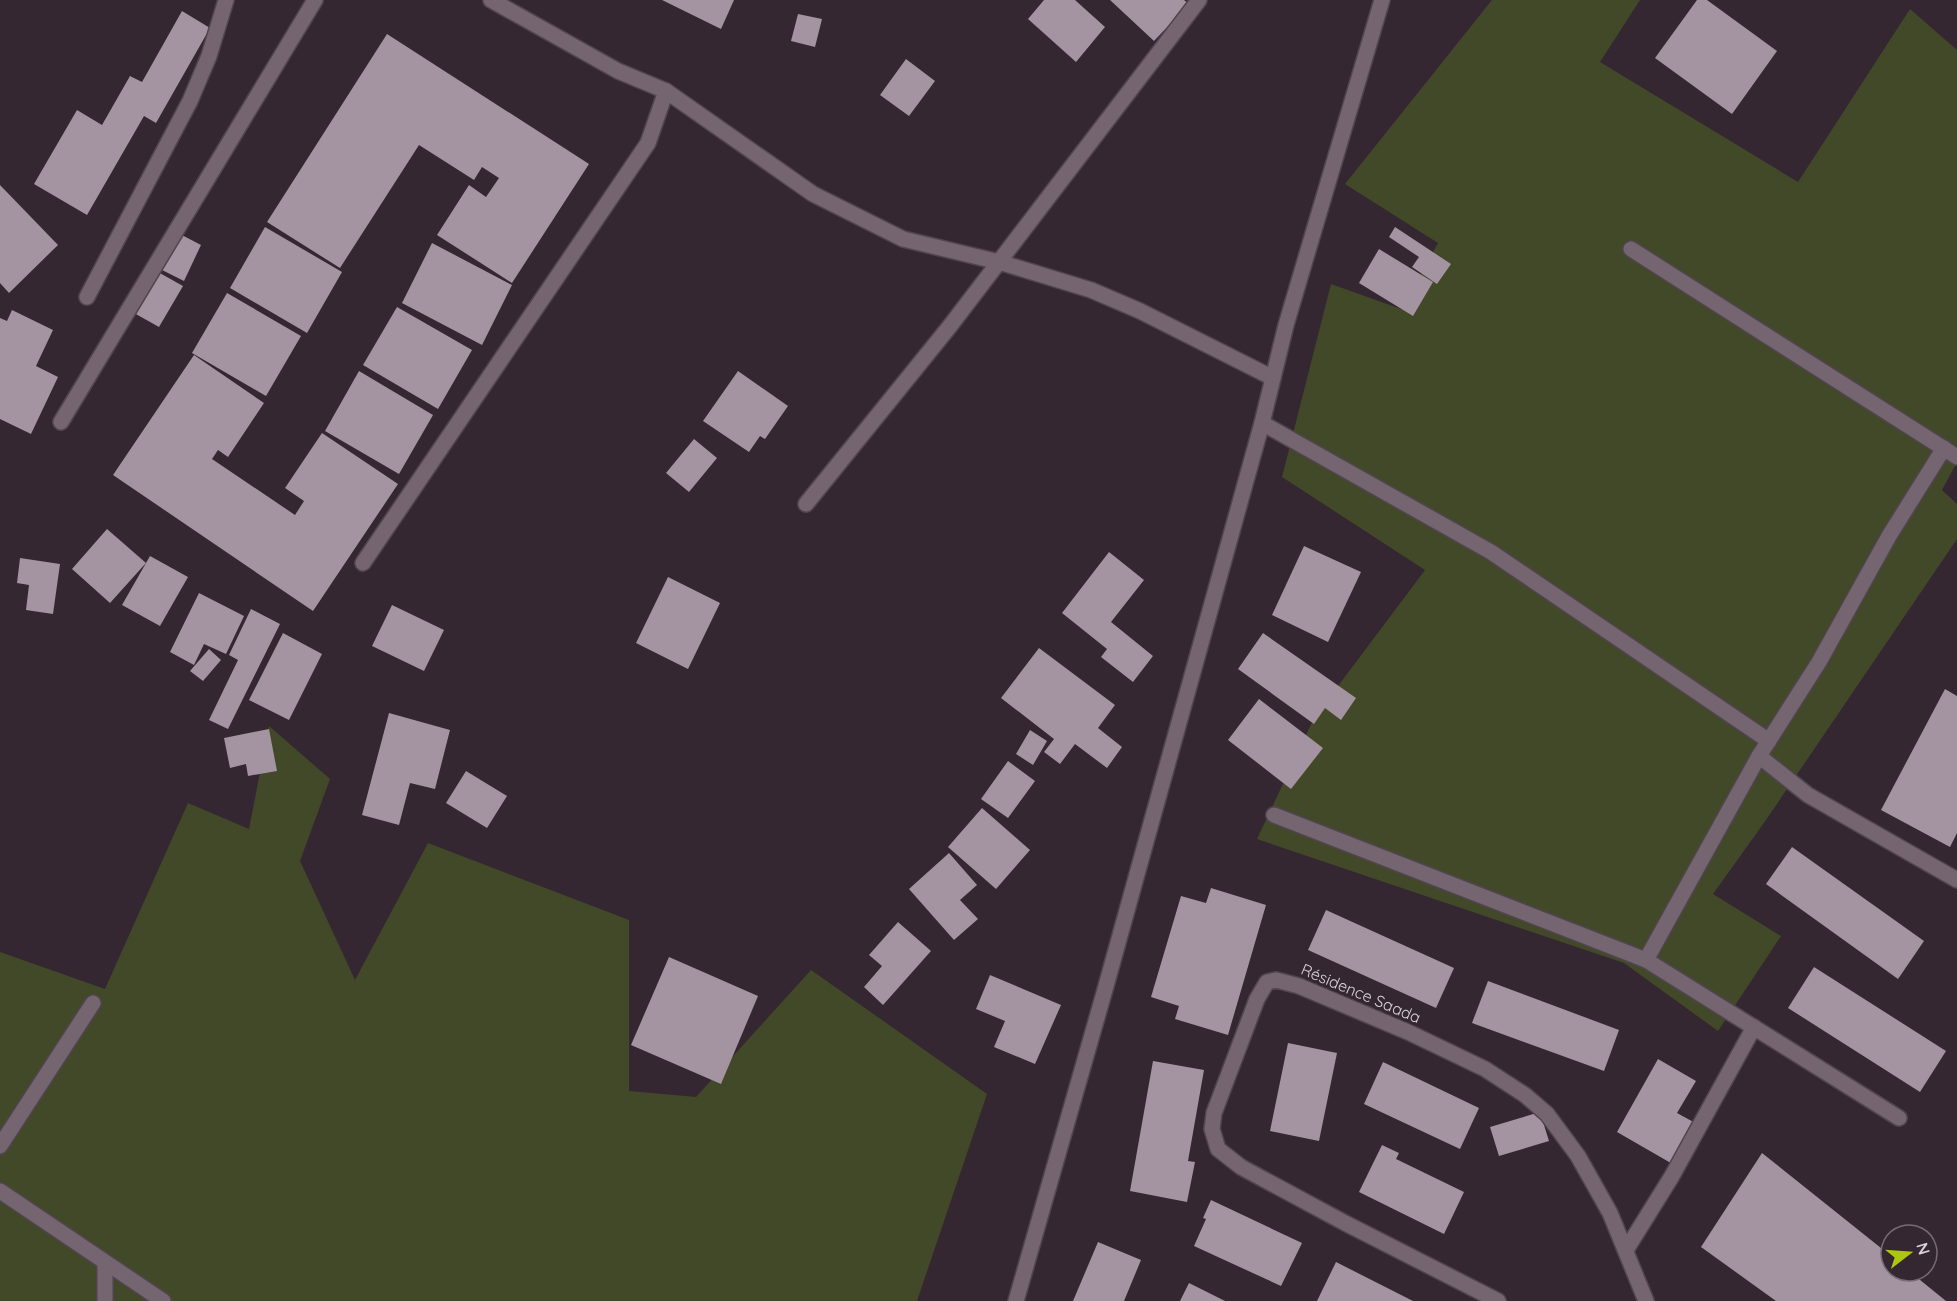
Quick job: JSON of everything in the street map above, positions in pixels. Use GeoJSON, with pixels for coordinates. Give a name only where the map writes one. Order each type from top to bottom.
{"type":"FeatureCollection","features":[{"type":"Feature","properties":{"kind":"street"},"geometry":{"type":"LineString","coordinates":[[87,297],[190,101],[209,56],[226,0]]}},
{"type":"Feature","properties":{"kind":"street"},"geometry":{"type":"LineString","coordinates":[[61,422],[315,0]]}},
{"type":"Feature","properties":{"kind":"street"},"geometry":{"type":"LineString","coordinates":[[491,0],[618,71],[666,91],[813,194],[903,239],[999,262],[1091,290],[1140,311],[1273,378]]}},
{"type":"Feature","properties":{"kind":"street"},"geometry":{"type":"LineString","coordinates":[[806,504],[950,326],[1199,0]]}},
{"type":"Feature","properties":{"kind":"street"},"geometry":{"type":"LineString","coordinates":[[1017,1300],[1262,423],[1286,325],[1382,0]]}},
{"type":"Feature","properties":{"kind":"street"},"geometry":{"type":"LineString","coordinates":[[363,563],[648,143],[666,91]]}},
{"type":"Feature","properties":{"kind":"street"},"geometry":{"type":"LineString","coordinates":[[1631,249],[1951,453],[1889,536],[1819,662],[1759,756],[1646,960]]}},
{"type":"Feature","properties":{"kind":"street"},"geometry":{"type":"LineString","coordinates":[[1262,423],[1491,552],[1769,741]]}},
{"type":"Feature","properties":{"kind":"street"},"geometry":{"type":"LineString","coordinates":[[1759,756],[1808,795],[1957,880]]}},
{"type":"Feature","properties":{"kind":"street"},"geometry":{"type":"LineString","coordinates":[[1274,815],[1646,960],[1899,1118]]}},
{"type":"Feature","properties":{"kind":"street","name":"Résidence Saada"},"geometry":{"type":"LineString","coordinates":[[1498,1301],[1281,1189],[1241,1167],[1218,1149],[1212,1129],[1214,1113],[1257,999],[1267,982],[1276,980],[1299,986],[1408,1032],[1508,1082],[1547,1114],[1578,1156],[1610,1213],[1626,1250]]}},
{"type":"Feature","properties":{"kind":"street"},"geometry":{"type":"LineString","coordinates":[[0,1146],[93,1003]]}},
{"type":"Feature","properties":{"kind":"street"},"geometry":{"type":"LineString","coordinates":[[1646,1301],[1626,1250],[1672,1176],[1754,1027]]}},
{"type":"Feature","properties":{"kind":"street"},"geometry":{"type":"LineString","coordinates":[[0,1191],[163,1301]]}},
{"type":"Feature","properties":{"kind":"street"},"geometry":{"type":"LineString","coordinates":[[105,1264],[105,1301]]}},
{"type":"Feature","properties":{"kind":"green space"},"geometry":{"type":"Polygon","coordinates":[[[1492,0],[1640,0],[1600,62],[1798,182],[1910,9],[1957,50],[1957,462],[1942,490],[1957,504],[1957,539],[1713,894],[1781,936],[1718,1031],[1624,963],[1257,839],[1314,718],[1425,570],[1282,477],[1331,284],[1401,309],[1438,243],[1345,184],[1492,0]]]}},
{"type":"Feature","properties":{"kind":"green space"},"geometry":{"type":"Polygon","coordinates":[[[269,726],[330,779],[300,861],[355,980],[428,843],[629,920],[629,1091],[696,1097],[811,970],[987,1094],[917,1301],[0,1301],[0,952],[105,989],[188,803],[249,829],[269,726]]]}},
{"type":"Feature","properties":{"kind":"building"},"geometry":{"type":"Polygon","coordinates":[[[662,0],[734,0],[721,29],[662,0]]]}},
{"type":"Feature","properties":{"kind":"building"},"geometry":{"type":"Polygon","coordinates":[[[1044,0],[1075,0],[1105,27],[1076,62],[1028,19],[1044,0]]]}},
{"type":"Feature","properties":{"kind":"building"},"geometry":{"type":"Polygon","coordinates":[[[1110,0],[1184,0],[1189,4],[1154,41],[1110,0]]]}},
{"type":"Feature","properties":{"kind":"building"},"geometry":{"type":"Polygon","coordinates":[[[1697,0],[1707,0],[1777,51],[1732,114],[1655,58],[1697,0]]]}},
{"type":"Feature","properties":{"kind":"building"},"geometry":{"type":"Polygon","coordinates":[[[182,11],[210,28],[156,123],[144,116],[87,215],[34,184],[77,110],[102,125],[130,76],[142,82],[182,11]]]}},
{"type":"Feature","properties":{"kind":"building"},"geometry":{"type":"Polygon","coordinates":[[[798,14],[822,19],[815,47],[791,41],[798,14]]]}},
{"type":"Feature","properties":{"kind":"building"},"geometry":{"type":"Polygon","coordinates":[[[387,34],[589,164],[512,283],[437,235],[469,185],[486,197],[499,178],[482,167],[474,180],[419,145],[340,268],[267,222],[387,34]]]}},
{"type":"Feature","properties":{"kind":"building"},"geometry":{"type":"Polygon","coordinates":[[[906,59],[935,81],[909,116],[880,95],[906,59]]]}},
{"type":"Feature","properties":{"kind":"building"},"geometry":{"type":"Polygon","coordinates":[[[0,185],[58,245],[9,293],[0,283],[0,185]]]}},
{"type":"Feature","properties":{"kind":"building"},"geometry":{"type":"Polygon","coordinates":[[[265,227],[342,272],[307,333],[230,288],[265,227]]]}},
{"type":"Feature","properties":{"kind":"building"},"geometry":{"type":"Polygon","coordinates":[[[1395,227],[1451,264],[1437,284],[1412,267],[1419,257],[1389,237],[1395,227]]]}},
{"type":"Feature","properties":{"kind":"building"},"geometry":{"type":"Polygon","coordinates":[[[178,233],[201,245],[184,281],[160,269],[178,233]]]}},
{"type":"Feature","properties":{"kind":"building"},"geometry":{"type":"Polygon","coordinates":[[[432,243],[512,285],[482,345],[402,303],[432,243]]]}},
{"type":"Feature","properties":{"kind":"building"},"geometry":{"type":"Polygon","coordinates":[[[1379,249],[1433,282],[1413,316],[1359,283],[1379,249]]]}},
{"type":"Feature","properties":{"kind":"building"},"geometry":{"type":"Polygon","coordinates":[[[158,272],[183,286],[159,327],[134,313],[158,272]]]}},
{"type":"Feature","properties":{"kind":"building"},"geometry":{"type":"Polygon","coordinates":[[[227,293],[301,336],[266,396],[192,353],[227,293]]]}},
{"type":"Feature","properties":{"kind":"building"},"geometry":{"type":"Polygon","coordinates":[[[397,307],[472,350],[438,409],[363,365],[397,307]]]}},
{"type":"Feature","properties":{"kind":"building"},"geometry":{"type":"Polygon","coordinates":[[[12,310],[53,330],[36,366],[58,377],[31,434],[0,419],[0,318],[7,321],[12,310]]]}},
{"type":"Feature","properties":{"kind":"building"},"geometry":{"type":"Polygon","coordinates":[[[194,355],[264,403],[228,457],[218,450],[212,459],[295,515],[304,501],[285,488],[322,433],[398,484],[313,611],[113,475],[194,355]]]}},
{"type":"Feature","properties":{"kind":"building"},"geometry":{"type":"Polygon","coordinates":[[[359,371],[433,415],[399,474],[325,431],[359,371]]]}},
{"type":"Feature","properties":{"kind":"building"},"geometry":{"type":"Polygon","coordinates":[[[738,371],[788,406],[765,439],[760,436],[749,452],[703,421],[738,371]]]}},
{"type":"Feature","properties":{"kind":"building"},"geometry":{"type":"Polygon","coordinates":[[[694,439],[717,458],[689,492],[666,473],[694,439]]]}},
{"type":"Feature","properties":{"kind":"building"},"geometry":{"type":"Polygon","coordinates":[[[107,529],[146,563],[110,603],[72,569],[107,529]]]}},
{"type":"Feature","properties":{"kind":"building"},"geometry":{"type":"Polygon","coordinates":[[[1304,546],[1361,572],[1328,642],[1272,615],[1304,546]]]}},
{"type":"Feature","properties":{"kind":"building"},"geometry":{"type":"Polygon","coordinates":[[[1109,552],[1144,580],[1111,622],[1153,656],[1133,682],[1101,657],[1107,649],[1062,613],[1109,552]]]}},
{"type":"Feature","properties":{"kind":"building"},"geometry":{"type":"Polygon","coordinates":[[[150,556],[188,577],[160,626],[122,605],[150,556]]]}},
{"type":"Feature","properties":{"kind":"building"},"geometry":{"type":"Polygon","coordinates":[[[20,558],[60,564],[53,614],[26,610],[29,585],[17,583],[20,558]]]}},
{"type":"Feature","properties":{"kind":"building"},"geometry":{"type":"Polygon","coordinates":[[[668,577],[720,603],[688,669],[636,643],[668,577]]]}},
{"type":"Feature","properties":{"kind":"building"},"geometry":{"type":"Polygon","coordinates":[[[199,593],[244,616],[226,654],[204,644],[194,665],[170,652],[199,593]]]}},
{"type":"Feature","properties":{"kind":"building"},"geometry":{"type":"Polygon","coordinates":[[[392,605],[444,630],[424,671],[372,646],[392,605]]]}},
{"type":"Feature","properties":{"kind":"building"},"geometry":{"type":"Polygon","coordinates":[[[251,609],[280,624],[228,729],[209,720],[238,660],[229,655],[251,609]]]}},
{"type":"Feature","properties":{"kind":"building"},"geometry":{"type":"Polygon","coordinates":[[[283,633],[322,654],[289,720],[249,700],[283,633]]]}},
{"type":"Feature","properties":{"kind":"building"},"geometry":{"type":"Polygon","coordinates":[[[1263,633],[1356,698],[1341,720],[1325,708],[1314,724],[1238,669],[1263,633]]]}},
{"type":"Feature","properties":{"kind":"building"},"geometry":{"type":"Polygon","coordinates":[[[1039,648],[1115,705],[1098,728],[1122,747],[1107,768],[1075,744],[1060,764],[1044,752],[1054,739],[1001,698],[1039,648]]]}},
{"type":"Feature","properties":{"kind":"building"},"geometry":{"type":"Polygon","coordinates":[[[209,649],[221,660],[203,681],[190,671],[209,649]]]}},
{"type":"Feature","properties":{"kind":"building"},"geometry":{"type":"Polygon","coordinates":[[[1945,689],[1957,696],[1957,833],[1950,847],[1881,810],[1945,689]]]}},
{"type":"Feature","properties":{"kind":"building"},"geometry":{"type":"Polygon","coordinates":[[[1259,699],[1323,748],[1291,789],[1228,740],[1259,699]]]}},
{"type":"Feature","properties":{"kind":"building"},"geometry":{"type":"Polygon","coordinates":[[[389,713],[450,730],[435,789],[410,783],[399,825],[362,815],[389,713]]]}},
{"type":"Feature","properties":{"kind":"building"},"geometry":{"type":"Polygon","coordinates":[[[269,729],[277,771],[248,776],[246,764],[230,768],[224,738],[269,729]]]}},
{"type":"Feature","properties":{"kind":"building"},"geometry":{"type":"Polygon","coordinates":[[[1030,730],[1047,741],[1033,765],[1016,754],[1030,730]]]}},
{"type":"Feature","properties":{"kind":"building"},"geometry":{"type":"Polygon","coordinates":[[[1008,761],[1035,781],[1008,818],[981,799],[1008,761]]]}},
{"type":"Feature","properties":{"kind":"building"},"geometry":{"type":"Polygon","coordinates":[[[466,771],[507,796],[487,828],[446,803],[466,771]]]}},
{"type":"Feature","properties":{"kind":"building"},"geometry":{"type":"Polygon","coordinates":[[[982,808],[1030,850],[996,889],[948,847],[982,808]]]}},
{"type":"Feature","properties":{"kind":"building"},"geometry":{"type":"Polygon","coordinates":[[[1792,847],[1924,941],[1898,979],[1766,884],[1792,847]]]}},
{"type":"Feature","properties":{"kind":"building"},"geometry":{"type":"Polygon","coordinates":[[[949,853],[977,885],[960,900],[978,919],[954,940],[909,889],[949,853]]]}},
{"type":"Feature","properties":{"kind":"building"},"geometry":{"type":"Polygon","coordinates":[[[1211,888],[1266,905],[1228,1035],[1175,1019],[1179,1006],[1151,997],[1181,896],[1206,903],[1211,888]]]}},
{"type":"Feature","properties":{"kind":"building"},"geometry":{"type":"Polygon","coordinates":[[[1326,910],[1454,968],[1436,1008],[1308,950],[1326,910]]]}},
{"type":"Feature","properties":{"kind":"building"},"geometry":{"type":"Polygon","coordinates":[[[898,922],[931,951],[883,1005],[864,987],[882,966],[869,955],[898,922]]]}},
{"type":"Feature","properties":{"kind":"building"},"geometry":{"type":"Polygon","coordinates":[[[669,957],[758,996],[721,1084],[631,1045],[669,957]]]}},
{"type":"Feature","properties":{"kind":"building"},"geometry":{"type":"Polygon","coordinates":[[[1814,967],[1946,1051],[1920,1092],[1788,1008],[1814,967]]]}},
{"type":"Feature","properties":{"kind":"building"},"geometry":{"type":"Polygon","coordinates":[[[990,975],[1061,1005],[1035,1064],[994,1047],[1005,1021],[976,1009],[990,975]]]}},
{"type":"Feature","properties":{"kind":"building"},"geometry":{"type":"Polygon","coordinates":[[[1488,981],[1619,1030],[1604,1071],[1472,1023],[1488,981]]]}},
{"type":"Feature","properties":{"kind":"building"},"geometry":{"type":"Polygon","coordinates":[[[1288,1043],[1337,1053],[1319,1141],[1270,1131],[1288,1043]]]}},
{"type":"Feature","properties":{"kind":"building"},"geometry":{"type":"Polygon","coordinates":[[[1658,1059],[1696,1081],[1677,1113],[1699,1125],[1676,1166],[1617,1132],[1658,1059]]]}},
{"type":"Feature","properties":{"kind":"building"},"geometry":{"type":"Polygon","coordinates":[[[1153,1061],[1204,1070],[1188,1161],[1195,1162],[1187,1202],[1130,1191],[1153,1061]]]}},
{"type":"Feature","properties":{"kind":"building"},"geometry":{"type":"Polygon","coordinates":[[[1383,1062],[1479,1108],[1460,1149],[1364,1104],[1383,1062]]]}},
{"type":"Feature","properties":{"kind":"building"},"geometry":{"type":"Polygon","coordinates":[[[1540,1112],[1549,1141],[1499,1156],[1490,1127],[1540,1112]]]}},
{"type":"Feature","properties":{"kind":"building"},"geometry":{"type":"Polygon","coordinates":[[[1382,1145],[1399,1153],[1396,1159],[1464,1192],[1444,1234],[1359,1192],[1382,1145]]]}},
{"type":"Feature","properties":{"kind":"building"},"geometry":{"type":"Polygon","coordinates":[[[1762,1153],[1879,1246],[1879,1283],[1924,1283],[1946,1301],[1776,1301],[1701,1247],[1762,1153]]]}},
{"type":"Feature","properties":{"kind":"building"},"geometry":{"type":"Polygon","coordinates":[[[1211,1200],[1302,1243],[1281,1286],[1194,1246],[1206,1219],[1203,1218],[1211,1200]]]}},
{"type":"Feature","properties":{"kind":"building"},"geometry":{"type":"Polygon","coordinates":[[[1098,1242],[1141,1260],[1124,1301],[1073,1301],[1098,1242]]]}},
{"type":"Feature","properties":{"kind":"building"},"geometry":{"type":"Polygon","coordinates":[[[1336,1262],[1413,1301],[1317,1301],[1336,1262]]]}},
{"type":"Feature","properties":{"kind":"building"},"geometry":{"type":"Polygon","coordinates":[[[1189,1283],[1225,1301],[1180,1301],[1189,1283]]]}}]}
